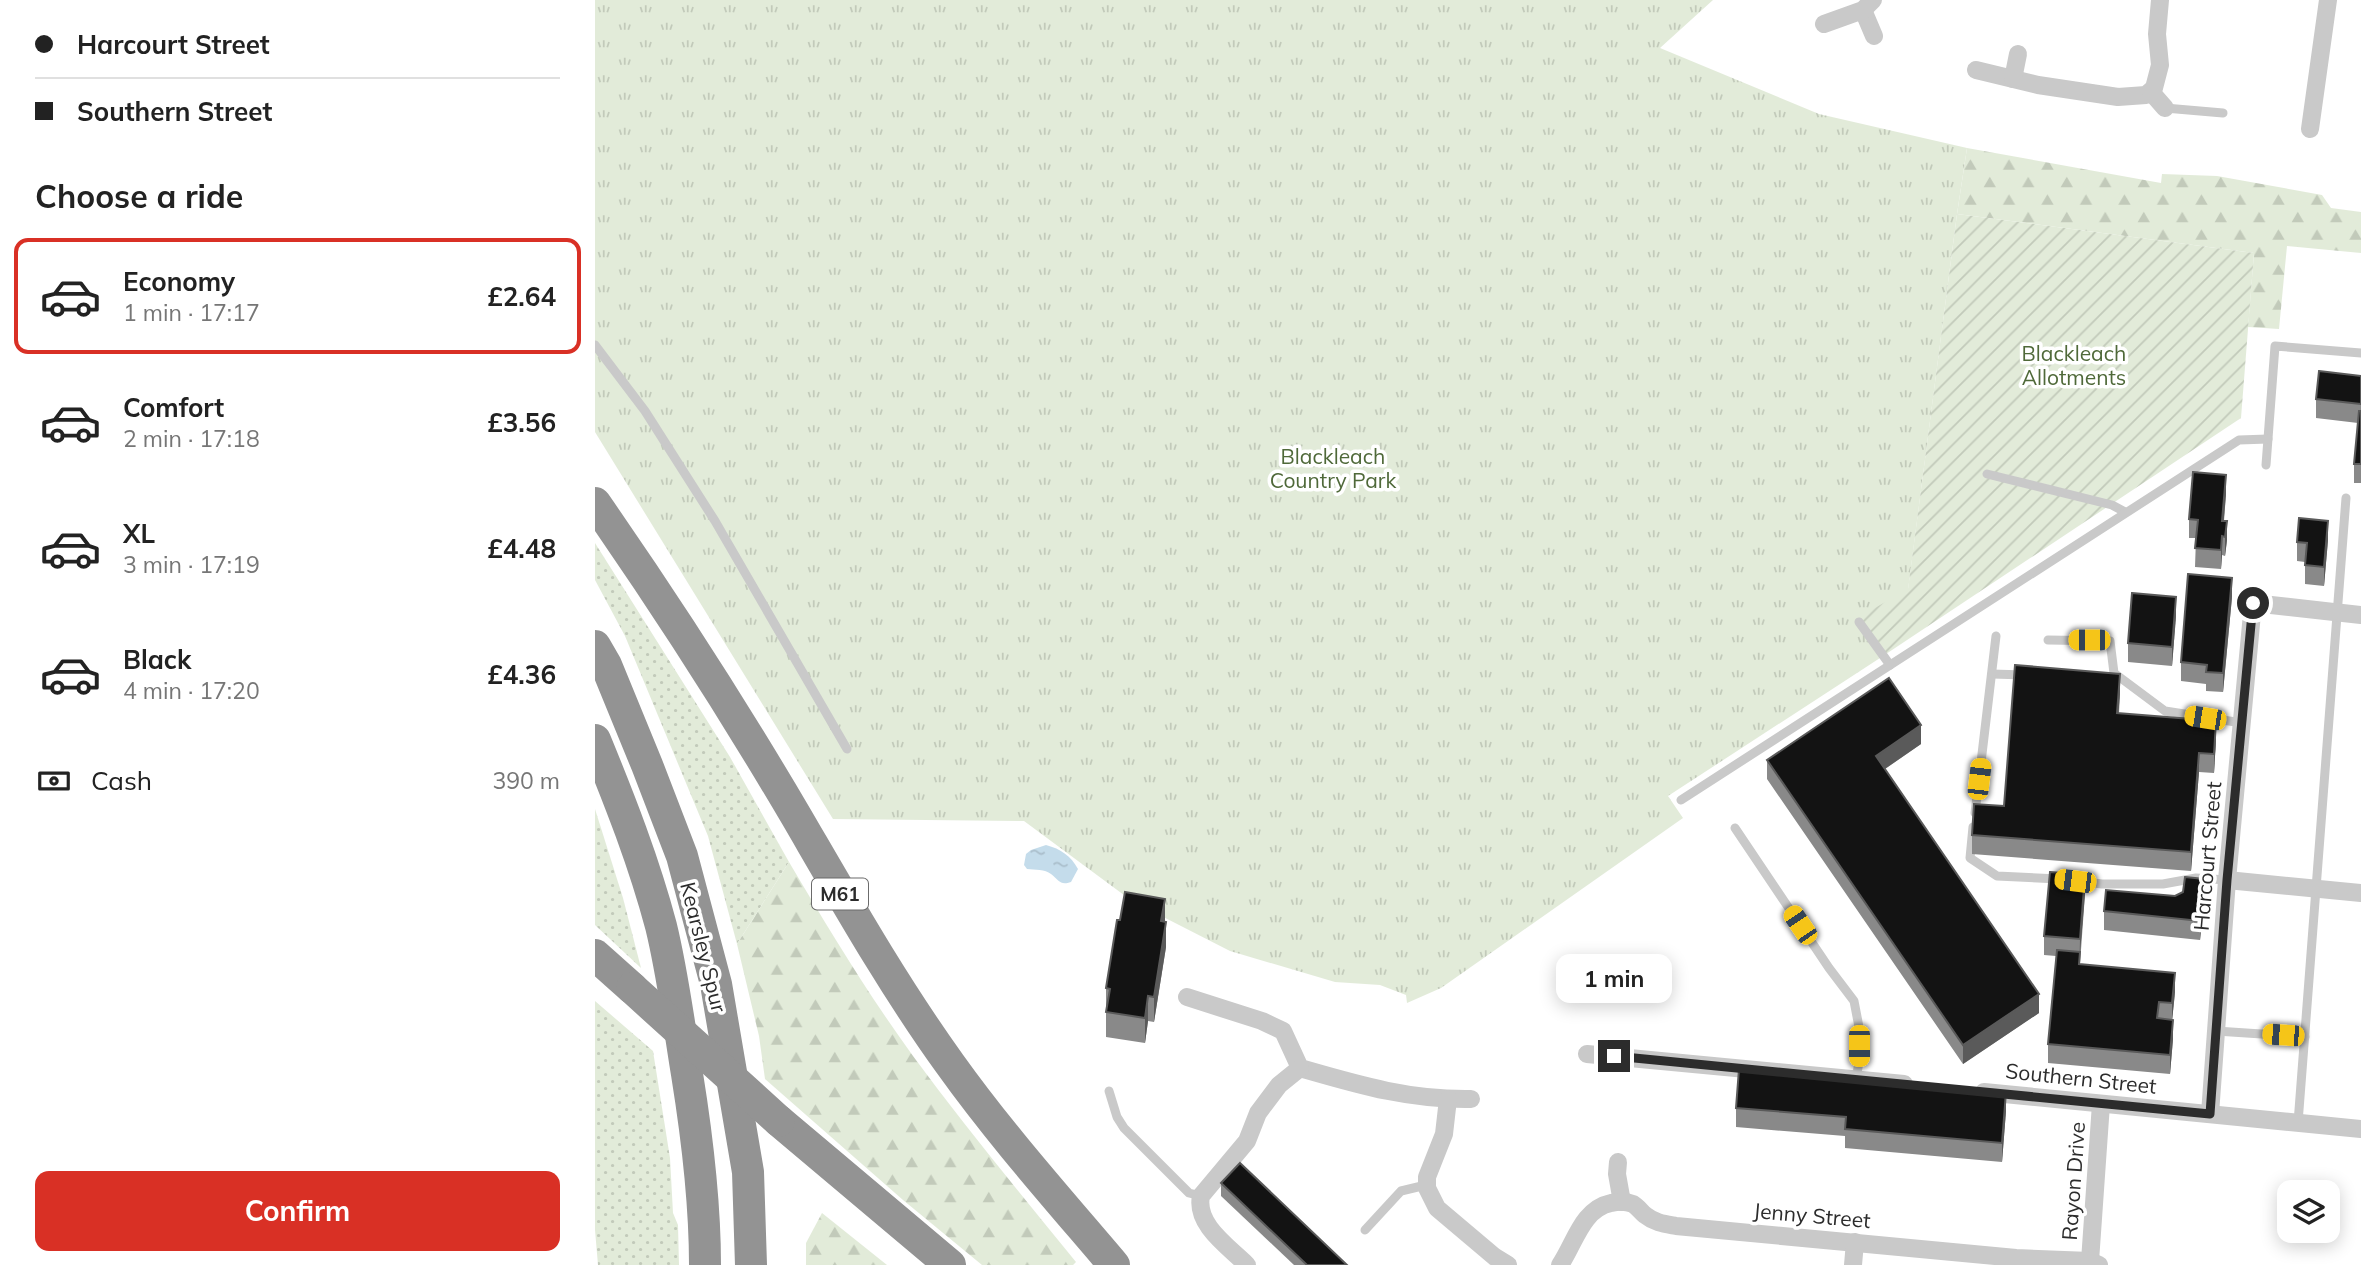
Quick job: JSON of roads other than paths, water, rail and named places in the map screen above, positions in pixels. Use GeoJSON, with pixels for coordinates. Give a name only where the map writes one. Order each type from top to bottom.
{"type":"FeatureCollection","features":[{"type":"Feature","properties":{"kind":"highway","name":"M61"},"geometry":{"type":"LineString","coordinates":[[595,503],[703,666],[837,889],[950,1064],[1114,1265]]}},
{"type":"Feature","properties":{"kind":"highway","name":"Kearsley Spur"},"geometry":{"type":"LineString","coordinates":[[595,646],[606,665],[682,856],[716,984],[748,1172],[751,1265]]}},
{"type":"Feature","properties":{"kind":"highway","name":"Kearsley Spur"},"geometry":{"type":"LineString","coordinates":[[595,740],[642,861],[661,928],[694,1116],[705,1236],[705,1265]]}},
{"type":"Feature","properties":{"kind":"highway"},"geometry":{"type":"LineString","coordinates":[[595,955],[779,1121],[950,1265]]}},
{"type":"Feature","properties":{"kind":"street"},"geometry":{"type":"LineString","coordinates":[[1976,70],[2118,97],[2135,97],[2151,92],[2160,65],[2157,34],[2159,0]]}},
{"type":"Feature","properties":{"kind":"street"},"geometry":{"type":"LineString","coordinates":[[2312,129],[2328,0]]}},
{"type":"Feature","properties":{"kind":"street"},"geometry":{"type":"LineString","coordinates":[[1824,24],[1868,5],[1874,36]]}},
{"type":"Feature","properties":{"kind":"street"},"geometry":{"type":"LineString","coordinates":[[2013,79],[2018,54]]}},
{"type":"Feature","properties":{"kind":"street"},"geometry":{"type":"LineString","coordinates":[[2151,92],[2165,108]]}},
{"type":"Feature","properties":{"kind":"street","name":"Harcourt Street"},"geometry":{"type":"LineString","coordinates":[[2210,1114],[2227,880],[2253,603],[2338,613]]}},
{"type":"Feature","properties":{"kind":"street"},"geometry":{"type":"LineString","coordinates":[[2338,613],[2361,615]]}},
{"type":"Feature","properties":{"kind":"street"},"geometry":{"type":"LineString","coordinates":[[2227,880],[2361,893]]}},
{"type":"Feature","properties":{"kind":"street"},"geometry":{"type":"LineString","coordinates":[[1187,997],[1262,1021],[1283,1031],[1300,1068],[1373,1089],[1431,1099],[1472,1099]]}},
{"type":"Feature","properties":{"kind":"street"},"geometry":{"type":"LineString","coordinates":[[1587,1054],[1924,1086]]}},
{"type":"Feature","properties":{"kind":"street"},"geometry":{"type":"LineString","coordinates":[[1247,1265],[1209,1228],[1199,1207],[1201,1196],[1247,1141],[1258,1113],[1279,1085],[1300,1068]]}},
{"type":"Feature","properties":{"kind":"street","name":"Southern Street"},"geometry":{"type":"LineString","coordinates":[[1965,1090],[2361,1129]]}},
{"type":"Feature","properties":{"kind":"street"},"geometry":{"type":"LineString","coordinates":[[1447,1099],[1444,1134],[1430,1167],[1426,1185],[1437,1208],[1508,1265]]}},
{"type":"Feature","properties":{"kind":"street","name":"Rayon Drive"},"geometry":{"type":"LineString","coordinates":[[2095,1263],[2101,1104]]}},
{"type":"Feature","properties":{"kind":"street"},"geometry":{"type":"LineString","coordinates":[[1560,1265],[1590,1214],[1607,1203],[1622,1202],[1617,1174],[1618,1162]]}},
{"type":"Feature","properties":{"kind":"street","name":"Jenny Street"},"geometry":{"type":"LineString","coordinates":[[1622,1202],[1636,1206],[1658,1223],[2015,1261],[2095,1263]]}},
{"type":"Feature","properties":{"kind":"street"},"geometry":{"type":"LineString","coordinates":[[1853,1265],[1854,1242]]}},
{"type":"Feature","properties":{"kind":"lane"},"geometry":{"type":"LineString","coordinates":[[2165,108],[2223,113]]}},
{"type":"Feature","properties":{"kind":"lane"},"geometry":{"type":"LineString","coordinates":[[595,345],[645,411],[715,521],[846,749]]}},
{"type":"Feature","properties":{"kind":"lane"},"geometry":{"type":"LineString","coordinates":[[2266,465],[2275,346],[2361,352]]}},
{"type":"Feature","properties":{"kind":"lane"},"geometry":{"type":"LineString","coordinates":[[1681,800],[2239,440],[2268,439]]}},
{"type":"Feature","properties":{"kind":"lane"},"geometry":{"type":"LineString","coordinates":[[1987,474],[2112,505],[2125,512]]}},
{"type":"Feature","properties":{"kind":"lane"},"geometry":{"type":"LineString","coordinates":[[2298,1123],[2346,498]]}},
{"type":"Feature","properties":{"kind":"lane"},"geometry":{"type":"LineString","coordinates":[[1859,622],[1890,665]]}},
{"type":"Feature","properties":{"kind":"lane"},"geometry":{"type":"LineString","coordinates":[[1996,636],[1969,859],[1997,876],[2102,884],[2163,884],[2196,877],[2227,880]]}},
{"type":"Feature","properties":{"kind":"lane"},"geometry":{"type":"LineString","coordinates":[[2048,640],[2110,641],[2114,673],[2165,711],[2242,723]]}},
{"type":"Feature","properties":{"kind":"lane"},"geometry":{"type":"LineString","coordinates":[[1991,674],[2030,676]]}},
{"type":"Feature","properties":{"kind":"lane"},"geometry":{"type":"LineString","coordinates":[[2108,679],[2121,679]]}},
{"type":"Feature","properties":{"kind":"lane"},"geometry":{"type":"LineString","coordinates":[[1735,828],[1854,1001],[1859,1027],[1856,1079]]}},
{"type":"Feature","properties":{"kind":"lane"},"geometry":{"type":"LineString","coordinates":[[2216,1031],[2305,1037]]}},
{"type":"Feature","properties":{"kind":"lane"},"geometry":{"type":"LineString","coordinates":[[1109,1091],[1117,1117],[1124,1128],[1189,1193],[1201,1196]]}},
{"type":"Feature","properties":{"kind":"lane"},"geometry":{"type":"LineString","coordinates":[[1365,1230],[1401,1191],[1426,1185]]}},
{"type":"Feature","properties":{"kind":"water"},"geometry":{"type":"Polygon","coordinates":[[[1046,845],[1065,854],[1075,864],[1078,869],[1071,882],[1062,883],[1049,872],[1027,869],[1024,865],[1026,854],[1046,845]]]}},
{"type":"Feature","properties":{"kind":"park label","name":"Blackleach Allotments"},"geometry":{"type":"Point","coordinates":[2074,365]}},
{"type":"Feature","properties":{"kind":"park label","name":"Blackleach Country Park"},"geometry":{"type":"Point","coordinates":[1333,468]}}]}
